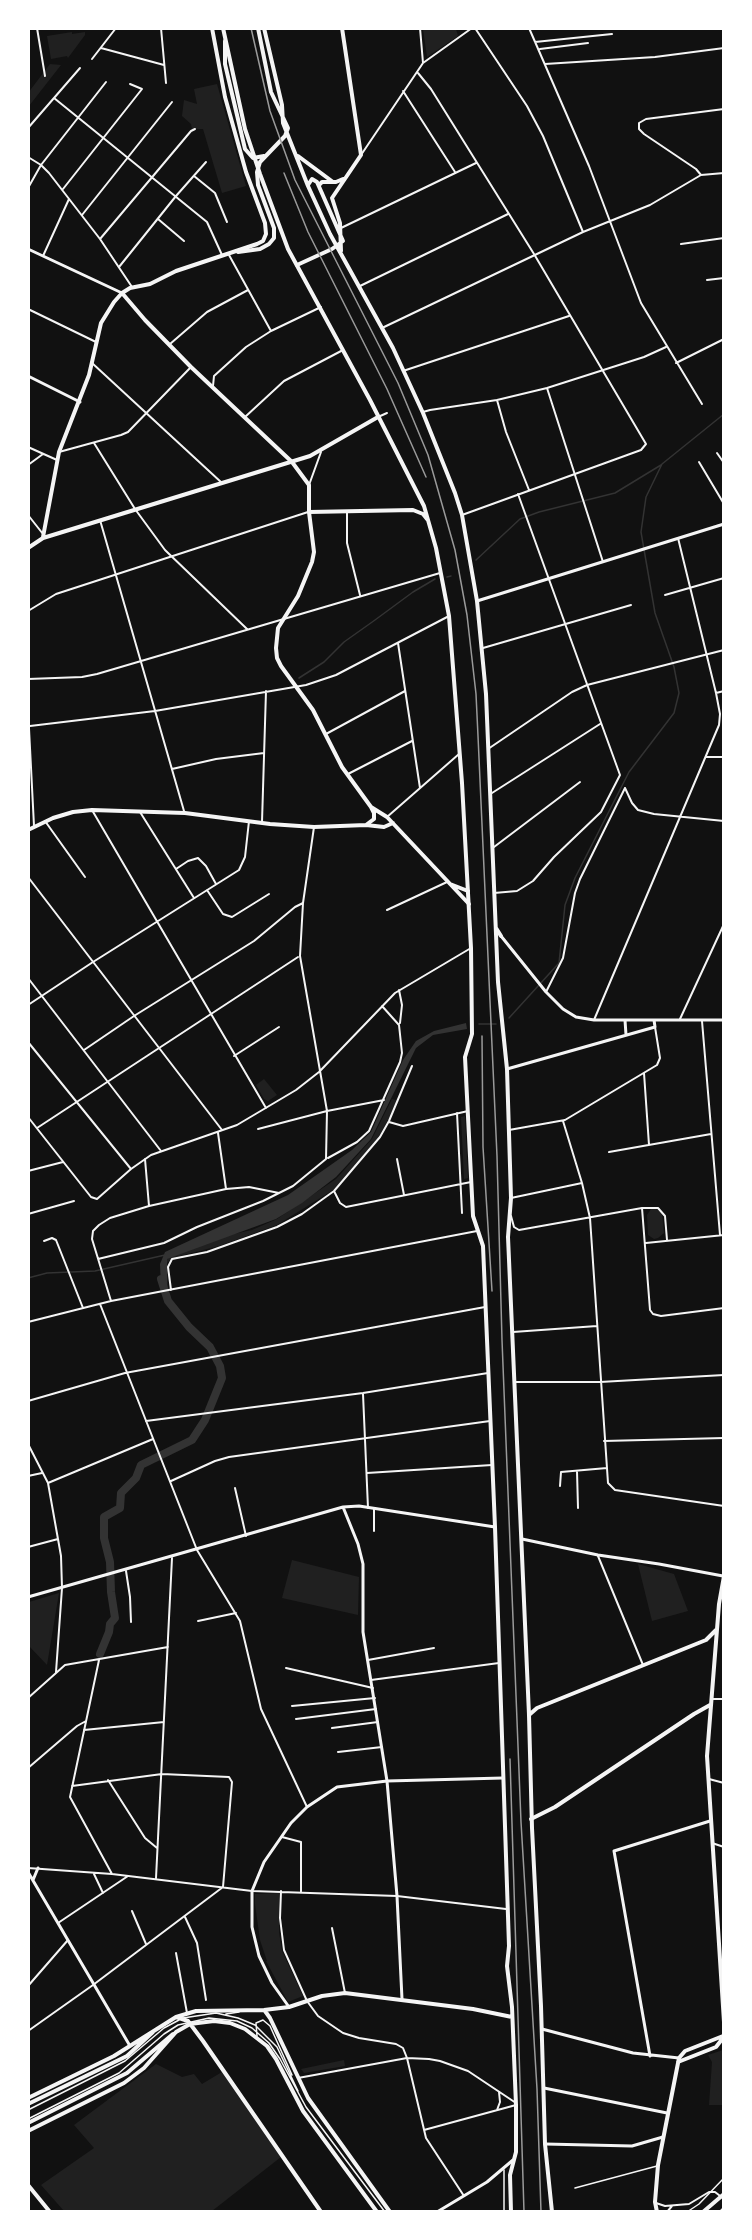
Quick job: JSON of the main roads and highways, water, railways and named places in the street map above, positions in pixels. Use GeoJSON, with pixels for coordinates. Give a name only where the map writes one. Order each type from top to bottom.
{"type":"FeatureCollection","features":[{"type":"Feature","properties":{"kind":"main road"},"geometry":{"type":"LineString","coordinates":[[212,28],[220,75],[235,132],[246,172],[267,231],[264,239],[259,243],[238,252]]}},
{"type":"Feature","properties":{"kind":"main road"},"geometry":{"type":"LineString","coordinates":[[223,28],[245,129],[288,249],[321,307],[421,500],[442,573],[449,616],[460,753],[471,948],[472,1032],[465,1058],[472,1216],[483,1246],[495,1527],[508,1909],[507,1966],[516,2104],[514,2159],[510,2175],[511,2211]]}},
{"type":"Feature","properties":{"kind":"main road"},"geometry":{"type":"LineString","coordinates":[[43,536],[59,452],[80,402],[103,320],[122,293],[132,287],[147,285],[170,274],[228,254],[258,250],[274,238],[274,231],[256,178],[258,167],[265,156],[285,136],[288,126],[271,92],[258,28]]}},
{"type":"Feature","properties":{"kind":"main road"},"geometry":{"type":"LineString","coordinates":[[264,28],[281,101],[283,123],[294,152],[330,234],[404,370],[455,493],[462,514],[477,601],[483,648],[494,847],[495,927],[499,936],[496,950],[507,1069],[511,1198],[508,1237],[545,2144],[552,2211]]}},
{"type":"Feature","properties":{"kind":"main road"},"geometry":{"type":"LineString","coordinates":[[342,28],[362,155],[332,198],[340,220],[342,255]]}},
{"type":"Feature","properties":{"kind":"main road"},"geometry":{"type":"LineString","coordinates":[[225,41],[225,64],[246,153],[254,158],[265,156]]}},
{"type":"Feature","properties":{"kind":"main road"},"geometry":{"type":"LineString","coordinates":[[235,132],[241,134],[245,129]]}},
{"type":"Feature","properties":{"kind":"main road"},"geometry":{"type":"LineString","coordinates":[[294,152],[304,162],[333,182]]}},
{"type":"Feature","properties":{"kind":"main road"},"geometry":{"type":"LineString","coordinates":[[320,188],[322,182],[333,182],[345,178]]}},
{"type":"Feature","properties":{"kind":"main road"},"geometry":{"type":"LineString","coordinates":[[297,266],[343,242],[314,179],[308,186]]}},
{"type":"Feature","properties":{"kind":"main road"},"geometry":{"type":"LineString","coordinates":[[122,293],[191,367],[292,462],[309,484],[309,512],[314,552],[312,562],[298,596],[278,628],[276,648],[281,666],[309,704],[347,774],[371,807],[375,816],[373,821],[366,825]]}},
{"type":"Feature","properties":{"kind":"main road"},"geometry":{"type":"LineString","coordinates":[[28,548],[43,536],[321,452],[351,431],[378,417]]}},
{"type":"Feature","properties":{"kind":"main road"},"geometry":{"type":"LineString","coordinates":[[309,512],[413,510],[419,507],[421,500]]}},
{"type":"Feature","properties":{"kind":"main road"},"geometry":{"type":"LineString","coordinates":[[413,510],[428,519]]}},
{"type":"Feature","properties":{"kind":"main road"},"geometry":{"type":"LineString","coordinates":[[45,525],[51,535]]}},
{"type":"Feature","properties":{"kind":"main road"},"geometry":{"type":"LineString","coordinates":[[371,807],[387,817],[469,904]]}},
{"type":"Feature","properties":{"kind":"main road"},"geometry":{"type":"LineString","coordinates":[[28,830],[45,821],[73,812],[92,810],[185,813],[314,826],[384,827],[393,823]]}},
{"type":"Feature","properties":{"kind":"main road"},"geometry":{"type":"LineString","coordinates":[[448,883],[468,891]]}},
{"type":"Feature","properties":{"kind":"main road"},"geometry":{"type":"LineString","coordinates":[[496,950],[504,944]]}},
{"type":"Feature","properties":{"kind":"main road"},"geometry":{"type":"LineString","coordinates":[[723,1576],[711,1699],[708,1778],[723,2022]]}},
{"type":"Feature","properties":{"kind":"main road"},"geometry":{"type":"LineString","coordinates":[[529,1715],[537,1708],[706,1640],[717,1629]]}},
{"type":"Feature","properties":{"kind":"main road"},"geometry":{"type":"LineString","coordinates":[[706,1640],[716,1649]]}},
{"type":"Feature","properties":{"kind":"main road"},"geometry":{"type":"LineString","coordinates":[[528,1702],[537,1708]]}},
{"type":"Feature","properties":{"kind":"main road"},"geometry":{"type":"LineString","coordinates":[[531,1819],[555,1807],[711,1705]]}},
{"type":"Feature","properties":{"kind":"main road"},"geometry":{"type":"LineString","coordinates":[[28,2098],[114,2056],[176,2017],[204,2010],[243,2012],[289,2007],[322,1996],[345,1993],[512,2017]]}},
{"type":"Feature","properties":{"kind":"main road"},"geometry":{"type":"LineString","coordinates":[[264,2010],[270,2018],[297,2078],[313,2105],[390,2211]]}},
{"type":"Feature","properties":{"kind":"main road"},"geometry":{"type":"LineString","coordinates":[[176,2017],[187,2021],[222,2021],[235,2024],[259,2039],[276,2059],[303,2111],[377,2211]]}},
{"type":"Feature","properties":{"kind":"main road"},"geometry":{"type":"LineString","coordinates":[[28,2131],[124,2083],[144,2068],[187,2021]]}},
{"type":"Feature","properties":{"kind":"main road"},"geometry":{"type":"LineString","coordinates":[[187,2021],[321,2211]]}},
{"type":"Feature","properties":{"kind":"main road"},"geometry":{"type":"LineString","coordinates":[[28,2104],[127,2056],[156,2029]]}},
{"type":"Feature","properties":{"kind":"main road"},"geometry":{"type":"LineString","coordinates":[[28,2121],[118,2079],[176,2032]]}},
{"type":"Feature","properties":{"kind":"main road"},"geometry":{"type":"LineString","coordinates":[[657,2211],[655,2202],[658,2165],[678,2060],[716,2047],[723,2036]]}},
{"type":"Feature","properties":{"kind":"main road"},"geometry":{"type":"LineString","coordinates":[[28,2185],[50,2211]]}},
{"type":"Feature","properties":{"kind":"main road"},"geometry":{"type":"LineString","coordinates":[[703,2211],[723,2194]]}},
{"type":"Feature","properties":{"kind":"waterway"},"geometry":{"type":"LineString","coordinates":[[509,1018],[559,963],[565,905],[575,878],[629,772],[674,713],[679,693],[674,667],[655,613],[641,532],[646,497],[662,464],[724,414]]}},
{"type":"Feature","properties":{"kind":"waterway"},"geometry":{"type":"LineString","coordinates":[[476,560],[520,519],[615,493],[661,465]]}},
{"type":"Feature","properties":{"kind":"waterway"},"geometry":{"type":"LineString","coordinates":[[447,577],[451,576]]}},
{"type":"Feature","properties":{"kind":"waterway"},"geometry":{"type":"LineString","coordinates":[[299,678],[324,662],[344,642],[413,592],[435,579]]}},
{"type":"Feature","properties":{"kind":"waterway"},"geometry":{"type":"LineString","coordinates":[[479,1024],[496,1024]]}},
{"type":"Feature","properties":{"kind":"waterway"},"geometry":{"type":"LineString","coordinates":[[28,1278],[47,1273],[95,1271],[165,1255]]}},
{"type":"Feature","properties":{"kind":"waterway"},"geometry":{"type":"LineString","coordinates":[[100,1654],[110,1624],[115,1618],[110,1562],[104,1538],[104,1517],[120,1508],[121,1493],[136,1478],[141,1465],[192,1440],[205,1420],[222,1378],[220,1366],[210,1347],[189,1327],[168,1301],[161,1279]]}},
{"type":"Feature","properties":{"kind":"railway"},"geometry":{"type":"LineString","coordinates":[[251,28],[270,111],[295,180],[398,383],[428,455],[455,550],[467,615],[476,694],[478,736],[497,1156],[521,1822],[537,2089],[541,2212]]}},
{"type":"Feature","properties":{"kind":"railway"},"geometry":{"type":"LineString","coordinates":[[284,173],[308,232],[387,389],[426,477]]}},
{"type":"Feature","properties":{"kind":"railway"},"geometry":{"type":"LineString","coordinates":[[482,1036],[483,1147],[492,1291]]}},
{"type":"Feature","properties":{"kind":"railway"},"geometry":{"type":"LineString","coordinates":[[510,1759],[524,2212]]}}]}
